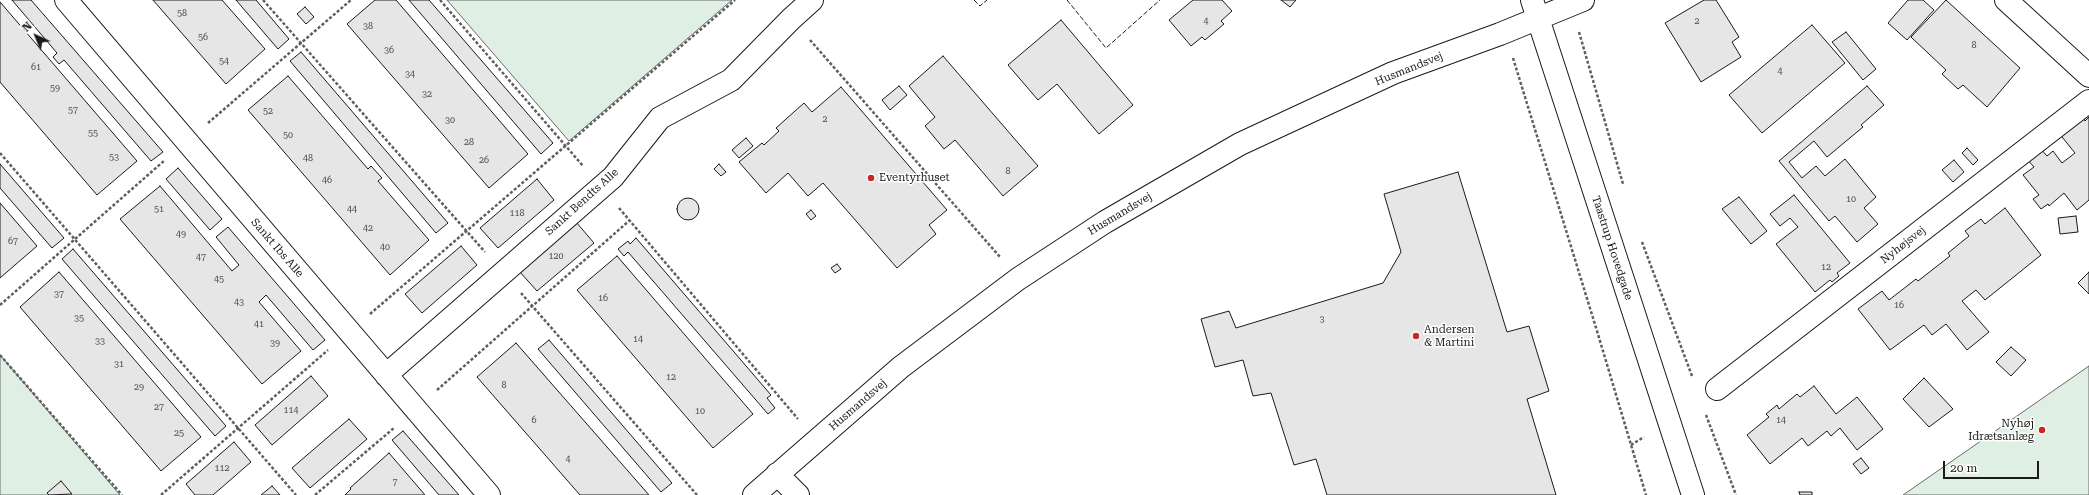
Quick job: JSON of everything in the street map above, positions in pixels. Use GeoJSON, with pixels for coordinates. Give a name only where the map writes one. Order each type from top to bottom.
{"type":"FeatureCollection","features":[{"type":"Feature","properties":{"kind":"street","name":"Sankt Ibs Alle"},"geometry":{"type":"LineString","coordinates":[[66,0],[489,495]]}},
{"type":"Feature","properties":{"kind":"street","name":"Sankt Bendts Alle"},"geometry":{"type":"LineString","coordinates":[[386,375],[613,177],[660,118],[731,80],[791,19],[812,0]]}},
{"type":"Feature","properties":{"kind":"street"},"geometry":{"type":"LineString","coordinates":[[2006,0],[2089,76]]}},
{"type":"Feature","properties":{"kind":"street"},"geometry":{"type":"LineString","coordinates":[[1535,9],[1577,2]]}},
{"type":"Feature","properties":{"kind":"street","name":"Husmandsvej"},"geometry":{"type":"LineString","coordinates":[[754,495],[901,367],[1018,279],[1105,222],[1240,144],[1393,73],[1505,32],[1535,9]]}},
{"type":"Feature","properties":{"kind":"street","name":"Taastrup Hovedgade"},"geometry":{"type":"LineString","coordinates":[[1535,9],[1693,495]]}},
{"type":"Feature","properties":{"kind":"street","name":"Nyhøjsvej"},"geometry":{"type":"LineString","coordinates":[[1717,389],[2089,101]]}},
{"type":"Feature","properties":{"kind":"street"},"geometry":{"type":"LineString","coordinates":[[778,474],[798,495]]}},
{"type":"Feature","properties":{"kind":"path"},"geometry":{"type":"LineString","coordinates":[[264,0],[697,495]]}},
{"type":"Feature","properties":{"kind":"path"},"geometry":{"type":"LineString","coordinates":[[440,0],[601,186],[817,441]]}},
{"type":"Feature","properties":{"kind":"path"},"geometry":{"type":"LineString","coordinates":[[161,495],[735,0]]}},
{"type":"Feature","properties":{"kind":"path"},"geometry":{"type":"LineString","coordinates":[[1577,2],[1624,187]]}},
{"type":"Feature","properties":{"kind":"path"},"geometry":{"type":"LineString","coordinates":[[791,19],[1018,279]]}},
{"type":"Feature","properties":{"kind":"path"},"geometry":{"type":"LineString","coordinates":[[1505,32],[1646,495]]}},
{"type":"Feature","properties":{"kind":"path"},"geometry":{"type":"LineString","coordinates":[[0,153],[296,495]]}},
{"type":"Feature","properties":{"kind":"path"},"geometry":{"type":"LineString","coordinates":[[316,495],[630,220]]}},
{"type":"Feature","properties":{"kind":"path"},"geometry":{"type":"LineString","coordinates":[[1641,240],[1692,377]]}},
{"type":"Feature","properties":{"kind":"path"},"geometry":{"type":"LineString","coordinates":[[0,354],[122,495]]}},
{"type":"Feature","properties":{"kind":"path"},"geometry":{"type":"LineString","coordinates":[[1706,414],[1736,495]]}},
{"type":"Feature","properties":{"kind":"green space"},"geometry":{"type":"Polygon","coordinates":[[[447,0],[732,0],[569,141],[447,0]]]}},
{"type":"Feature","properties":{"kind":"green space"},"geometry":{"type":"Polygon","coordinates":[[[0,355],[120,495],[0,495],[0,355]]]}},
{"type":"Feature","properties":{"kind":"green space","name":"Nyhøj Idrætsanlæg"},"geometry":{"type":"Polygon","coordinates":[[[2089,366],[2089,495],[1903,495],[2089,366]]]}},
{"type":"Feature","properties":{"kind":"building"},"geometry":{"type":"Polygon","coordinates":[[[12,0],[31,0],[163,152],[151,161],[64,60],[59,64],[53,57],[57,53],[12,0]]]}},
{"type":"Feature","properties":{"kind":"building"},"geometry":{"type":"Polygon","coordinates":[[[153,0],[222,0],[265,49],[226,84],[153,0]]]}},
{"type":"Feature","properties":{"kind":"building"},"geometry":{"type":"Polygon","coordinates":[[[236,0],[256,0],[289,39],[278,49],[236,0]]]}},
{"type":"Feature","properties":{"kind":"building"},"geometry":{"type":"Polygon","coordinates":[[[375,0],[396,0],[528,154],[489,188],[347,24],[375,0]]]}},
{"type":"Feature","properties":{"kind":"building"},"geometry":{"type":"Polygon","coordinates":[[[409,0],[429,0],[553,143],[541,154],[409,0]]]}},
{"type":"Feature","properties":{"kind":"building"},"geometry":{"type":"Polygon","coordinates":[[[1193,0],[1222,0],[1232,11],[1221,21],[1224,24],[1205,40],[1202,37],[1191,46],[1169,20],[1193,0]]]}},
{"type":"Feature","properties":{"kind":"building"},"geometry":{"type":"Polygon","coordinates":[[[1281,0],[1296,0],[1290,7],[1281,0]]]}},
{"type":"Feature","properties":{"kind":"building"},"geometry":{"type":"Polygon","coordinates":[[[1704,0],[1716,0],[1739,37],[1732,42],[1741,57],[1701,82],[1665,23],[1704,0]]]}},
{"type":"Feature","properties":{"kind":"building"},"geometry":{"type":"Polygon","coordinates":[[[1908,0],[1923,0],[1934,10],[1907,40],[1888,23],[1908,0]]]}},
{"type":"Feature","properties":{"kind":"building"},"geometry":{"type":"Polygon","coordinates":[[[1946,0],[2020,68],[1987,107],[1963,85],[1958,89],[1942,74],[1946,70],[1911,37],[1946,0]]]}},
{"type":"Feature","properties":{"kind":"building"},"geometry":{"type":"Polygon","coordinates":[[[0,2],[137,161],[97,195],[0,82],[0,2]]]}},
{"type":"Feature","properties":{"kind":"building"},"geometry":{"type":"Polygon","coordinates":[[[305,7],[314,17],[306,24],[297,14],[305,7]]]}},
{"type":"Feature","properties":{"kind":"building"},"geometry":{"type":"Polygon","coordinates":[[[1061,20],[1133,105],[1099,134],[1057,84],[1038,100],[1008,65],[1061,20]]]}},
{"type":"Feature","properties":{"kind":"building"},"geometry":{"type":"Polygon","coordinates":[[[1812,25],[1845,63],[1762,133],[1729,95],[1812,25]]]}},
{"type":"Feature","properties":{"kind":"building"},"geometry":{"type":"Polygon","coordinates":[[[1846,32],[1876,69],[1863,80],[1832,42],[1846,32]]]}},
{"type":"Feature","properties":{"kind":"building"},"geometry":{"type":"Polygon","coordinates":[[[301,52],[448,223],[436,233],[290,61],[301,52]]]}},
{"type":"Feature","properties":{"kind":"building"},"geometry":{"type":"Polygon","coordinates":[[[943,56],[1038,166],[1003,196],[955,140],[944,149],[925,126],[935,117],[909,86],[943,56]]]}},
{"type":"Feature","properties":{"kind":"building"},"geometry":{"type":"Polygon","coordinates":[[[288,76],[368,169],[371,166],[382,178],[378,181],[429,240],[390,275],[248,110],[288,76]]]}},
{"type":"Feature","properties":{"kind":"building"},"geometry":{"type":"Polygon","coordinates":[[[899,86],[907,95],[890,110],[882,100],[899,86]]]}},
{"type":"Feature","properties":{"kind":"building"},"geometry":{"type":"Polygon","coordinates":[[[1867,86],[1884,105],[1861,125],[1863,127],[1827,157],[1814,141],[1789,162],[1802,178],[1816,166],[1825,176],[1845,159],[1876,197],[1864,208],[1878,224],[1857,242],[1835,216],[1829,221],[1779,161],[1867,86]]]}},
{"type":"Feature","properties":{"kind":"building"},"geometry":{"type":"Polygon","coordinates":[[[841,87],[947,210],[929,225],[936,234],[897,268],[823,183],[808,196],[788,173],[766,193],[739,162],[762,143],[764,145],[779,131],[776,128],[804,103],[812,112],[841,87]]]}},
{"type":"Feature","properties":{"kind":"building"},"geometry":{"type":"Polygon","coordinates":[[[2081,114],[2085,121],[2089,117],[2089,200],[2077,210],[2064,193],[2049,206],[2048,204],[2041,209],[2033,199],[2039,195],[2023,175],[2034,167],[2026,158],[2039,147],[2047,156],[2053,151],[2062,163],[2075,153],[2058,132],[2081,114]]]}},
{"type":"Feature","properties":{"kind":"building"},"geometry":{"type":"Polygon","coordinates":[[[746,138],[753,146],[739,158],[732,150],[746,138]]]}},
{"type":"Feature","properties":{"kind":"building"},"geometry":{"type":"Polygon","coordinates":[[[1967,148],[1978,160],[1973,165],[1962,153],[1967,148]]]}},
{"type":"Feature","properties":{"kind":"building"},"geometry":{"type":"Polygon","coordinates":[[[1954,160],[1964,172],[1953,182],[1942,170],[1954,160]]]}},
{"type":"Feature","properties":{"kind":"building"},"geometry":{"type":"Polygon","coordinates":[[[0,164],[64,238],[52,248],[0,188],[0,164]]]}},
{"type":"Feature","properties":{"kind":"building"},"geometry":{"type":"Polygon","coordinates":[[[719,164],[726,172],[721,176],[714,169],[719,164]]]}},
{"type":"Feature","properties":{"kind":"building"},"geometry":{"type":"Polygon","coordinates":[[[178,168],[222,219],[210,230],[166,179],[178,168]]]}},
{"type":"Feature","properties":{"kind":"building"},"geometry":{"type":"Polygon","coordinates":[[[1458,172],[1507,332],[1529,326],[1549,391],[1527,399],[1556,495],[1327,495],[1316,459],[1294,465],[1271,393],[1253,396],[1243,360],[1215,367],[1201,319],[1229,311],[1236,328],[1383,283],[1401,252],[1384,194],[1458,172]]]}},
{"type":"Feature","properties":{"kind":"building"},"geometry":{"type":"Polygon","coordinates":[[[537,179],[554,200],[498,248],[480,228],[537,179]]]}},
{"type":"Feature","properties":{"kind":"building"},"geometry":{"type":"Polygon","coordinates":[[[160,186],[232,271],[239,265],[216,237],[228,227],[325,340],[313,350],[266,295],[259,302],[301,351],[262,384],[120,219],[160,186]]]}},
{"type":"Feature","properties":{"kind":"building"},"geometry":{"type":"Polygon","coordinates":[[[1794,195],[1850,263],[1837,273],[1839,276],[1832,282],[1830,280],[1815,292],[1776,244],[1798,227],[1790,218],[1780,226],[1770,214],[1794,195]]]}},
{"type":"Feature","properties":{"kind":"building"},"geometry":{"type":"Polygon","coordinates":[[[1739,197],[1767,231],[1751,244],[1722,209],[1739,197]]]}},
{"type":"Feature","properties":{"kind":"building"},"geometry":{"type":"Polygon","coordinates":[[[688,198],[692,199],[698,205],[698,213],[692,219],[688,220],[684,219],[678,213],[677,209],[678,205],[684,199],[688,198]]]}},
{"type":"Feature","properties":{"kind":"building"},"geometry":{"type":"Polygon","coordinates":[[[0,203],[37,246],[0,278],[0,203]]]}},
{"type":"Feature","properties":{"kind":"building"},"geometry":{"type":"Polygon","coordinates":[[[2005,208],[2041,255],[1985,300],[1976,290],[1962,301],[1989,332],[1967,350],[1946,324],[1932,335],[1924,325],[1890,350],[1858,309],[1882,291],[1889,300],[1916,279],[1918,281],[1950,256],[1948,253],[1969,236],[1965,231],[1981,219],[1985,224],[2005,208]]]}},
{"type":"Feature","properties":{"kind":"building"},"geometry":{"type":"Polygon","coordinates":[[[811,210],[816,216],[811,220],[806,214],[811,210]]]}},
{"type":"Feature","properties":{"kind":"building"},"geometry":{"type":"Polygon","coordinates":[[[2076,216],[2078,232],[2060,234],[2058,218],[2076,216]]]}},
{"type":"Feature","properties":{"kind":"building"},"geometry":{"type":"Polygon","coordinates":[[[576,222],[594,243],[537,291],[519,271],[576,222]]]}},
{"type":"Feature","properties":{"kind":"building"},"geometry":{"type":"Polygon","coordinates":[[[636,238],[771,395],[767,398],[775,408],[768,414],[628,252],[624,256],[618,249],[628,241],[630,244],[636,238]]]}},
{"type":"Feature","properties":{"kind":"building"},"geometry":{"type":"Polygon","coordinates":[[[461,246],[477,265],[422,313],[405,294],[461,246]]]}},
{"type":"Feature","properties":{"kind":"building"},"geometry":{"type":"Polygon","coordinates":[[[73,249],[226,426],[215,436],[62,259],[73,249]]]}},
{"type":"Feature","properties":{"kind":"building"},"geometry":{"type":"Polygon","coordinates":[[[617,256],[753,414],[713,448],[577,290],[617,256]]]}},
{"type":"Feature","properties":{"kind":"building"},"geometry":{"type":"Polygon","coordinates":[[[837,264],[841,269],[835,273],[831,268],[837,264]]]}},
{"type":"Feature","properties":{"kind":"building"},"geometry":{"type":"Polygon","coordinates":[[[59,272],[201,437],[161,471],[20,307],[59,272]]]}},
{"type":"Feature","properties":{"kind":"building"},"geometry":{"type":"Polygon","coordinates":[[[2089,272],[2089,294],[2078,283],[2089,272]]]}},
{"type":"Feature","properties":{"kind":"building"},"geometry":{"type":"Polygon","coordinates":[[[549,340],[672,483],[661,492],[538,349],[549,340]]]}},
{"type":"Feature","properties":{"kind":"building"},"geometry":{"type":"Polygon","coordinates":[[[516,343],[649,495],[580,495],[477,377],[516,343]]]}},
{"type":"Feature","properties":{"kind":"building"},"geometry":{"type":"Polygon","coordinates":[[[2011,347],[2026,360],[2011,376],[1996,362],[2011,347]]]}},
{"type":"Feature","properties":{"kind":"building"},"geometry":{"type":"Polygon","coordinates":[[[311,376],[328,396],[272,445],[255,425],[311,376]]]}},
{"type":"Feature","properties":{"kind":"building"},"geometry":{"type":"Polygon","coordinates":[[[1924,378],[1953,409],[1929,427],[1903,399],[1924,378]]]}},
{"type":"Feature","properties":{"kind":"building"},"geometry":{"type":"Polygon","coordinates":[[[1814,386],[1836,414],[1857,397],[1883,429],[1857,450],[1840,428],[1831,436],[1827,431],[1808,446],[1802,438],[1770,464],[1747,435],[1769,417],[1766,414],[1777,405],[1779,409],[1797,394],[1800,397],[1814,386]]]}},
{"type":"Feature","properties":{"kind":"building"},"geometry":{"type":"Polygon","coordinates":[[[349,419],[367,439],[310,488],[292,468],[349,419]]]}},
{"type":"Feature","properties":{"kind":"building"},"geometry":{"type":"Polygon","coordinates":[[[403,431],[459,495],[439,495],[392,440],[403,431]]]}},
{"type":"Feature","properties":{"kind":"building"},"geometry":{"type":"Polygon","coordinates":[[[234,442],[251,462],[213,495],[195,495],[186,484],[234,442]]]}},
{"type":"Feature","properties":{"kind":"building"},"geometry":{"type":"Polygon","coordinates":[[[389,453],[425,495],[345,495],[351,489],[350,488],[389,453]]]}},
{"type":"Feature","properties":{"kind":"building"},"geometry":{"type":"Polygon","coordinates":[[[1861,458],[1869,468],[1861,474],[1853,464],[1861,458]]]}},
{"type":"Feature","properties":{"kind":"building"},"geometry":{"type":"Polygon","coordinates":[[[61,481],[72,494],[49,495],[47,493],[61,481]]]}},
{"type":"Feature","properties":{"kind":"building"},"geometry":{"type":"Polygon","coordinates":[[[272,486],[280,495],[261,495],[272,486]]]}},
{"type":"Feature","properties":{"kind":"building"},"geometry":{"type":"Polygon","coordinates":[[[1799,492],[1812,492],[1812,495],[1800,495],[1799,492]]]}},
{"type":"Feature","properties":{"kind":"fence"},"geometry":{"type":"LineString","coordinates":[[974,0],[980,6],[987,0]]}},
{"type":"Feature","properties":{"kind":"fence"},"geometry":{"type":"LineString","coordinates":[[1067,0],[1106,48],[1160,0]]}},
{"type":"Feature","properties":{"kind":"place","name":"Eventyrhuset"},"geometry":{"type":"Point","coordinates":[871,178]}},
{"type":"Feature","properties":{"kind":"place","name":"Andersen & Martini"},"geometry":{"type":"Point","coordinates":[1416,336]}},
{"type":"Feature","properties":{"kind":"place","name":"Nyhøj Idrætsanlæg"},"geometry":{"type":"Point","coordinates":[2042,430]}}]}
